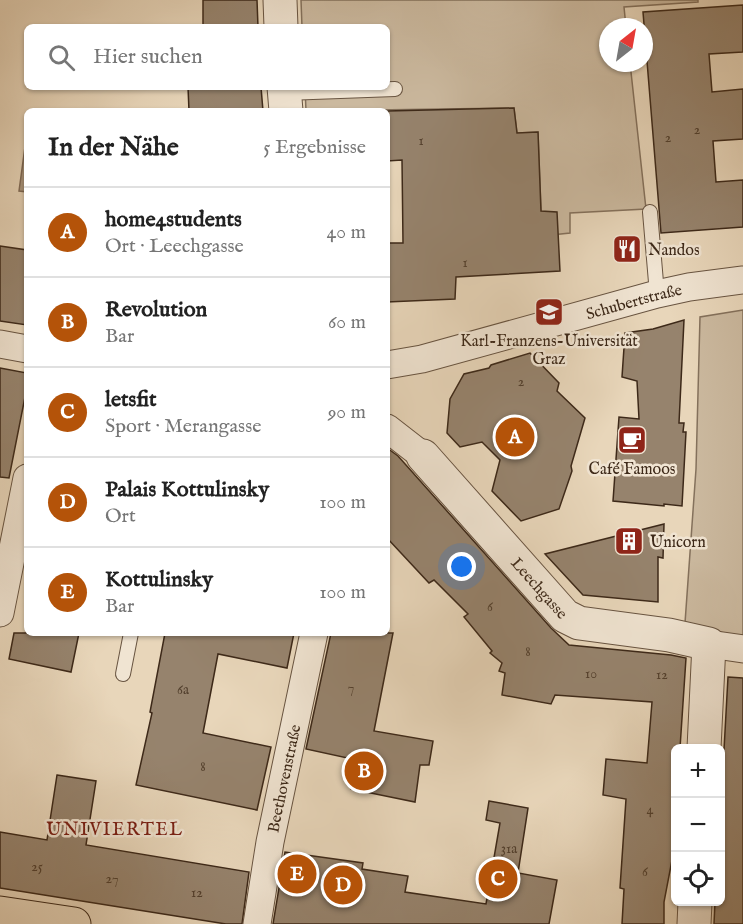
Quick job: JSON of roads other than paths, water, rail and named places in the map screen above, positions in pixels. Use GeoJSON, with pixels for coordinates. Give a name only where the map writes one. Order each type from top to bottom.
{"type":"FeatureCollection","features":[{"type":"Feature","properties":{"kind":"main road"},"geometry":{"type":"LineString","coordinates":[[0,913],[74,924]]}},
{"type":"Feature","properties":{"kind":"street"},"geometry":{"type":"LineString","coordinates":[[280,0],[281,24]]}},
{"type":"Feature","properties":{"kind":"street","name":"Schubertstraße"},"geometry":{"type":"LineString","coordinates":[[390,365],[422,360],[657,294],[743,280]]}},
{"type":"Feature","properties":{"kind":"street"},"geometry":{"type":"LineString","coordinates":[[0,344],[24,348]]}},
{"type":"Feature","properties":{"kind":"street","name":"Leechgasse"},"geometry":{"type":"LineString","coordinates":[[390,430],[423,456],[565,616],[579,623],[669,634],[709,644],[743,649]]}},
{"type":"Feature","properties":{"kind":"street"},"geometry":{"type":"LineString","coordinates":[[0,613],[24,493]]}},
{"type":"Feature","properties":{"kind":"street","name":"Beethovenstraße"},"geometry":{"type":"LineString","coordinates":[[256,924],[270,842],[313,636]]}},
{"type":"Feature","properties":{"kind":"street"},"geometry":{"type":"LineString","coordinates":[[704,744],[709,644]]}},
{"type":"Feature","properties":{"kind":"street"},"geometry":{"type":"LineString","coordinates":[[694,924],[695,906]]}},
{"type":"Feature","properties":{"kind":"lane"},"geometry":{"type":"LineString","coordinates":[[390,89],[395,89]]}},
{"type":"Feature","properties":{"kind":"lane"},"geometry":{"type":"LineString","coordinates":[[285,97],[381,90]]}},
{"type":"Feature","properties":{"kind":"lane"},"geometry":{"type":"LineString","coordinates":[[650,212],[657,294]]}},
{"type":"Feature","properties":{"kind":"lane"},"geometry":{"type":"LineString","coordinates":[[123,674],[130,636]]}},
{"type":"Feature","properties":{"kind":"place","name":"Nandos"},"geometry":{"type":"Point","coordinates":[627,249]}},
{"type":"Feature","properties":{"kind":"place","name":"Karl-Franzens-Universität Graz"},"geometry":{"type":"Point","coordinates":[549,312]}},
{"type":"Feature","properties":{"kind":"place","name":"home4students"},"geometry":{"type":"Point","coordinates":[515,437]}},
{"type":"Feature","properties":{"kind":"place","name":"Café Famoos"},"geometry":{"type":"Point","coordinates":[632,440]}},
{"type":"Feature","properties":{"kind":"place","name":"Unicorn"},"geometry":{"type":"Point","coordinates":[629,541]}},
{"type":"Feature","properties":{"kind":"place","name":"Revolution"},"geometry":{"type":"Point","coordinates":[364,771]}},
{"type":"Feature","properties":{"kind":"place","name":"Kottulinsky"},"geometry":{"type":"Point","coordinates":[297,874]}},
{"type":"Feature","properties":{"kind":"place","name":"letsfit"},"geometry":{"type":"Point","coordinates":[498,879]}},
{"type":"Feature","properties":{"kind":"place","name":"Palais Kottulinsky"},"geometry":{"type":"Point","coordinates":[343,885]}},
{"type":"Feature","properties":{"kind":"district","name":"UNIVIERTEL"},"geometry":{"type":"Point","coordinates":[115,829]}}]}
